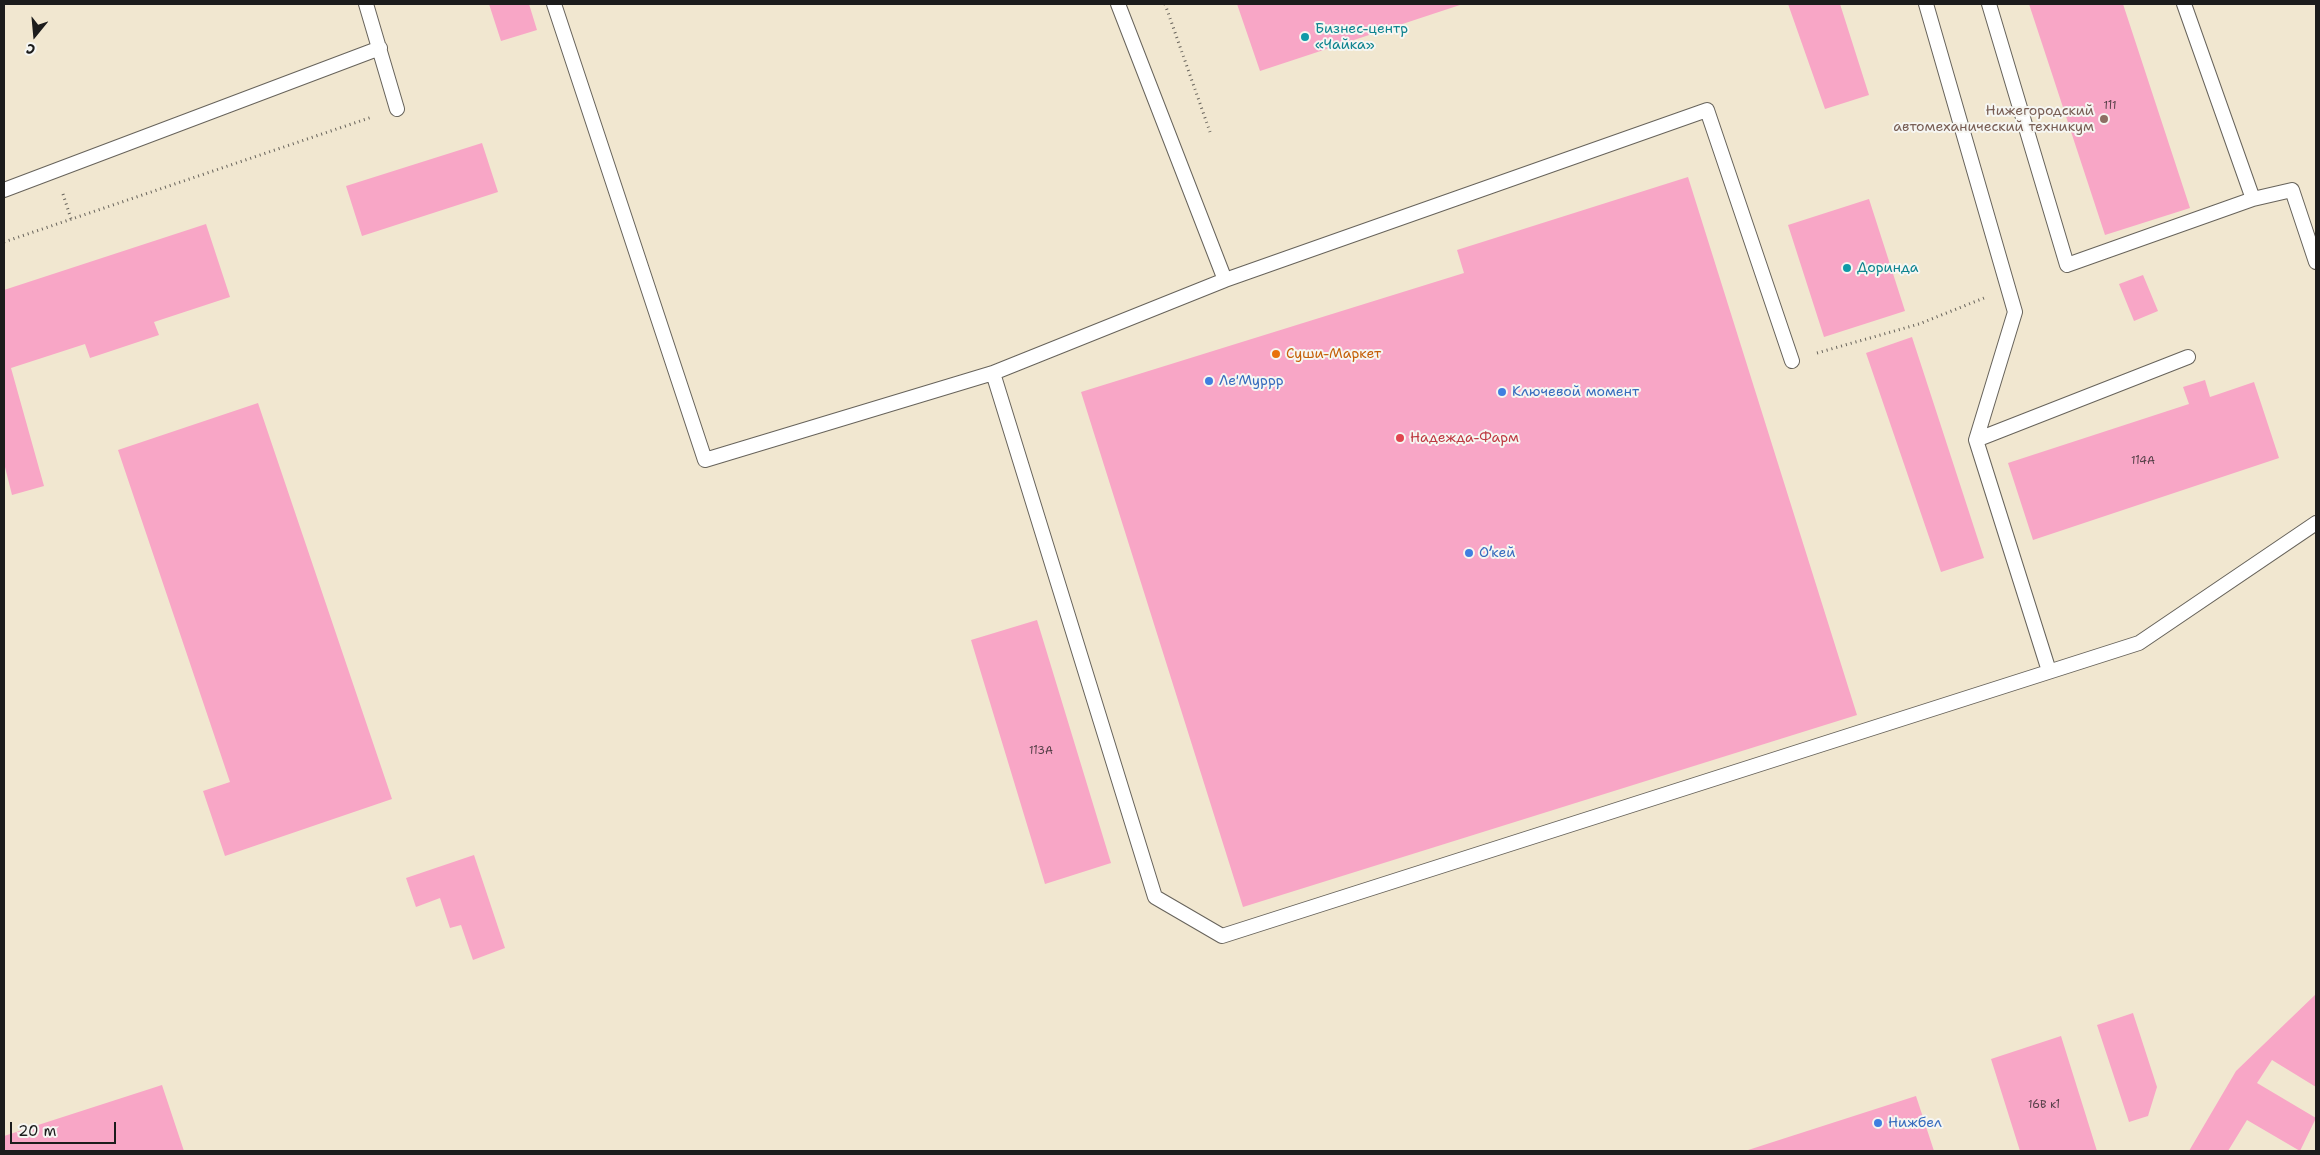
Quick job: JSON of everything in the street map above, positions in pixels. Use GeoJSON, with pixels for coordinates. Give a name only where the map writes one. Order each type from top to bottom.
{"type":"FeatureCollection","features":[{"type":"Feature","properties":{"kind":"lane"},"geometry":{"type":"LineString","coordinates":[[366,4],[397,109]]}},
{"type":"Feature","properties":{"kind":"lane"},"geometry":{"type":"LineString","coordinates":[[554,4],[705,460],[993,373],[1225,280],[1707,110],[1792,360]]}},
{"type":"Feature","properties":{"kind":"lane"},"geometry":{"type":"LineString","coordinates":[[1118,4],[1225,280]]}},
{"type":"Feature","properties":{"kind":"lane"},"geometry":{"type":"LineString","coordinates":[[1926,4],[2015,312],[1976,440],[2049,671]]}},
{"type":"Feature","properties":{"kind":"lane"},"geometry":{"type":"LineString","coordinates":[[1989,4],[2067,265],[2253,199],[2292,190],[2316,262]]}},
{"type":"Feature","properties":{"kind":"lane"},"geometry":{"type":"LineString","coordinates":[[2184,4],[2253,199]]}},
{"type":"Feature","properties":{"kind":"lane"},"geometry":{"type":"LineString","coordinates":[[4,190],[380,48]]}},
{"type":"Feature","properties":{"kind":"lane"},"geometry":{"type":"LineString","coordinates":[[1976,440],[2188,356]]}},
{"type":"Feature","properties":{"kind":"lane"},"geometry":{"type":"LineString","coordinates":[[993,373],[1155,897],[1222,936],[2139,643],[2316,523]]}},
{"type":"Feature","properties":{"kind":"path"},"geometry":{"type":"LineString","coordinates":[[1165,4],[1210,132]]}},
{"type":"Feature","properties":{"kind":"path"},"geometry":{"type":"LineString","coordinates":[[4,242],[397,109]]}},
{"type":"Feature","properties":{"kind":"path"},"geometry":{"type":"LineString","coordinates":[[1792,360],[1919,324],[2007,288]]}},
{"type":"Feature","properties":{"kind":"building"},"geometry":{"type":"Polygon","coordinates":[[[489,4],[529,4],[537,30],[501,41],[489,4]]]}},
{"type":"Feature","properties":{"kind":"building","name":"Бизнес-центр «Чайка»"},"geometry":{"type":"Polygon","coordinates":[[[1237,4],[1463,4],[1260,71],[1237,4]]]}},
{"type":"Feature","properties":{"kind":"building"},"geometry":{"type":"Polygon","coordinates":[[[1788,4],[1840,4],[1869,95],[1825,109],[1788,4]]]}},
{"type":"Feature","properties":{"kind":"building"},"geometry":{"type":"Polygon","coordinates":[[[2029,4],[2123,4],[2190,208],[2105,235],[2029,4]]]}},
{"type":"Feature","properties":{"kind":"building"},"geometry":{"type":"Polygon","coordinates":[[[482,143],[498,192],[362,236],[346,186],[482,143]]]}},
{"type":"Feature","properties":{"kind":"building","name":"О’кей"},"geometry":{"type":"Polygon","coordinates":[[[1688,177],[1857,715],[1243,907],[1081,392],[1464,273],[1457,250],[1688,177]]]}},
{"type":"Feature","properties":{"kind":"building","name":"Доринда"},"geometry":{"type":"Polygon","coordinates":[[[1869,199],[1905,311],[1824,337],[1788,225],[1869,199]]]}},
{"type":"Feature","properties":{"kind":"building"},"geometry":{"type":"Polygon","coordinates":[[[206,224],[230,297],[154,322],[159,335],[90,358],[85,344],[11,368],[44,486],[12,495],[4,463],[4,290],[206,224]]]}},
{"type":"Feature","properties":{"kind":"building"},"geometry":{"type":"Polygon","coordinates":[[[2143,275],[2158,311],[2134,321],[2119,284],[2143,275]]]}},
{"type":"Feature","properties":{"kind":"building"},"geometry":{"type":"Polygon","coordinates":[[[1912,337],[1984,558],[1941,572],[1866,353],[1912,337]]]}},
{"type":"Feature","properties":{"kind":"building"},"geometry":{"type":"Polygon","coordinates":[[[2205,380],[2210,397],[2254,382],[2279,458],[2033,540],[2008,463],[2189,404],[2183,387],[2205,380]]]}},
{"type":"Feature","properties":{"kind":"building"},"geometry":{"type":"Polygon","coordinates":[[[258,403],[392,799],[225,856],[203,791],[230,782],[118,450],[258,403]]]}},
{"type":"Feature","properties":{"kind":"building"},"geometry":{"type":"Polygon","coordinates":[[[1037,620],[1111,863],[1045,884],[971,640],[1037,620]]]}},
{"type":"Feature","properties":{"kind":"building"},"geometry":{"type":"Polygon","coordinates":[[[474,855],[505,948],[473,960],[461,925],[450,928],[440,898],[416,907],[406,878],[474,855]]]}},
{"type":"Feature","properties":{"kind":"building"},"geometry":{"type":"Polygon","coordinates":[[[2316,994],[2316,1087],[2272,1060],[2257,1083],[2316,1118],[2300,1151],[2247,1120],[2228,1151],[2189,1151],[2236,1071],[2316,994]]]}},
{"type":"Feature","properties":{"kind":"building"},"geometry":{"type":"Polygon","coordinates":[[[2133,1013],[2157,1087],[2148,1116],[2129,1122],[2097,1025],[2133,1013]]]}},
{"type":"Feature","properties":{"kind":"building"},"geometry":{"type":"Polygon","coordinates":[[[2061,1036],[2097,1151],[2020,1151],[1991,1059],[2061,1036]]]}},
{"type":"Feature","properties":{"kind":"building"},"geometry":{"type":"Polygon","coordinates":[[[162,1085],[184,1151],[4,1151],[4,1136],[162,1085]]]}},
{"type":"Feature","properties":{"kind":"building","name":"Нижбел"},"geometry":{"type":"Polygon","coordinates":[[[1916,1096],[1934,1151],[1745,1151],[1916,1096]]]}},
{"type":"Feature","properties":{"kind":"place","name":"Бизнес-центр «Чайка»"},"geometry":{"type":"Point","coordinates":[1305,37]}},
{"type":"Feature","properties":{"kind":"place","name":"Нижегородский автомеханический техникум"},"geometry":{"type":"Point","coordinates":[2104,119]}},
{"type":"Feature","properties":{"kind":"place","name":"Доринда"},"geometry":{"type":"Point","coordinates":[1847,268]}},
{"type":"Feature","properties":{"kind":"place","name":"Суши-Маркет"},"geometry":{"type":"Point","coordinates":[1276,354]}},
{"type":"Feature","properties":{"kind":"place","name":"Ле'Муррр"},"geometry":{"type":"Point","coordinates":[1209,381]}},
{"type":"Feature","properties":{"kind":"place","name":"Ключевой момент"},"geometry":{"type":"Point","coordinates":[1502,392]}},
{"type":"Feature","properties":{"kind":"place","name":"Надежда-Фарм"},"geometry":{"type":"Point","coordinates":[1400,438]}},
{"type":"Feature","properties":{"kind":"place","name":"О’кей"},"geometry":{"type":"Point","coordinates":[1469,553]}},
{"type":"Feature","properties":{"kind":"place","name":"Нижбел"},"geometry":{"type":"Point","coordinates":[1878,1123]}}]}
